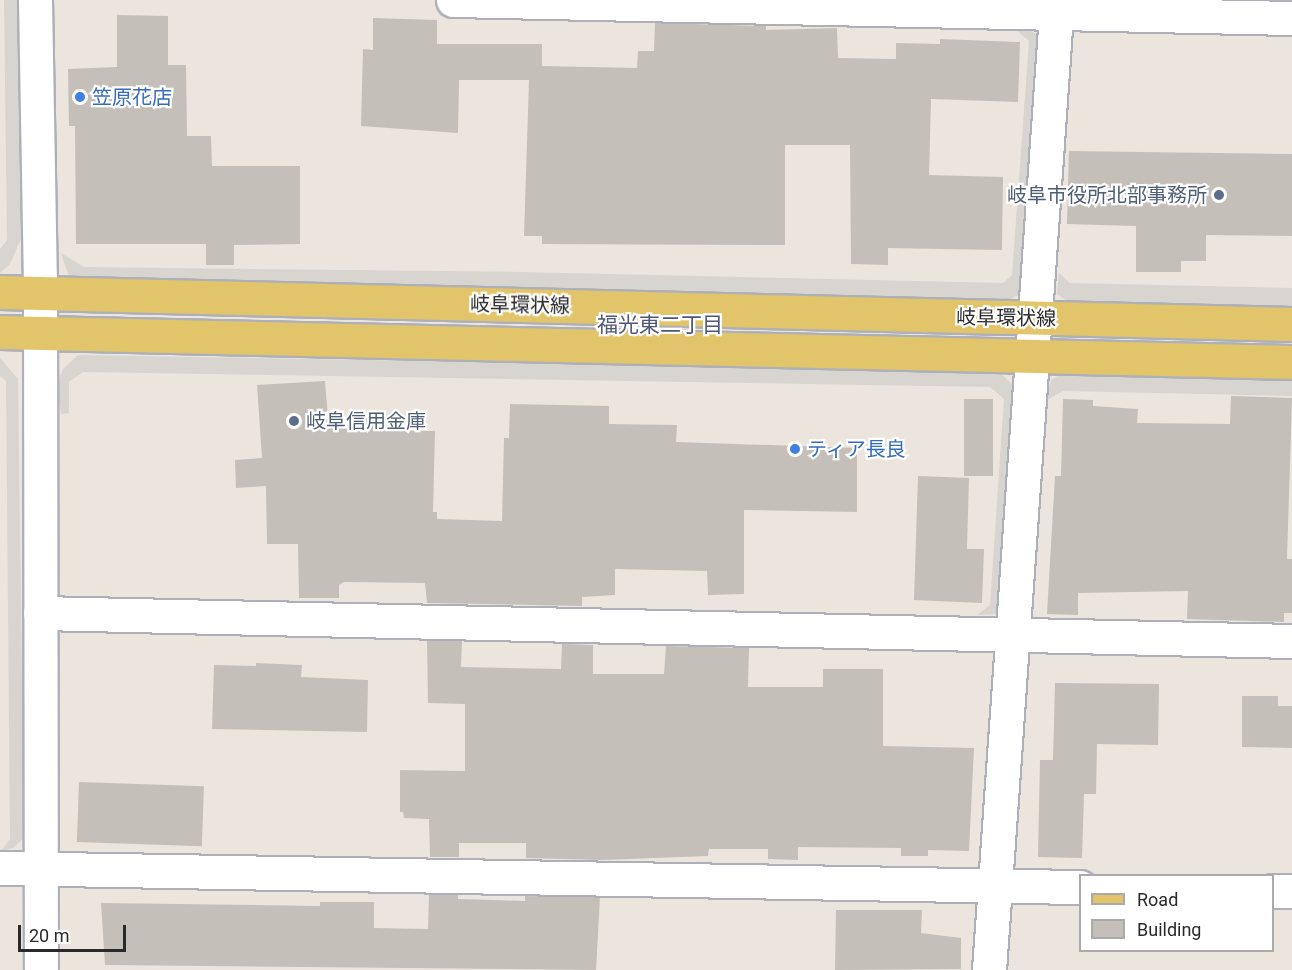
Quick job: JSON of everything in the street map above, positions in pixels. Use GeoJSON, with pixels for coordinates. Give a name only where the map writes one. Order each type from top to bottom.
{"type":"FeatureCollection","features":[{"type":"Feature","properties":{"kind":"main road","name":"岐阜環状線"},"geometry":{"type":"LineString","coordinates":[[0,292],[1038,320],[1292,324]]}},
{"type":"Feature","properties":{"kind":"main road","name":"岐阜環状線"},"geometry":{"type":"LineString","coordinates":[[0,332],[1032,358],[1292,362]]}},
{"type":"Feature","properties":{"kind":"street"},"geometry":{"type":"LineString","coordinates":[[35,0],[40,293],[41,970]]}},
{"type":"Feature","properties":{"kind":"street"},"geometry":{"type":"LineString","coordinates":[[453,0],[1057,6],[1292,18]]}},
{"type":"Feature","properties":{"kind":"street"},"geometry":{"type":"LineString","coordinates":[[989,970],[1032,358],[1038,320],[1057,6]]}},
{"type":"Feature","properties":{"kind":"street"},"geometry":{"type":"LineString","coordinates":[[39,613],[1292,641]]}},
{"type":"Feature","properties":{"kind":"street"},"geometry":{"type":"LineString","coordinates":[[0,868],[1079,887]]}},
{"type":"Feature","properties":{"kind":"street"},"geometry":{"type":"LineString","coordinates":[[1274,891],[1292,891]]}},
{"type":"Feature","properties":{"kind":"shaded area"},"geometry":{"type":"Polygon","coordinates":[[[4,0],[17,0],[21,239],[10,264],[0,273],[0,249],[7,240],[4,0]]]}},
{"type":"Feature","properties":{"kind":"shaded area"},"geometry":{"type":"Polygon","coordinates":[[[1016,30],[1032,31],[1039,37],[1022,286],[1018,295],[1008,300],[70,280],[61,253],[84,267],[521,272],[1003,283],[1012,275],[1029,41],[1016,30]]]}},
{"type":"Feature","properties":{"kind":"shaded area"},"geometry":{"type":"Polygon","coordinates":[[[1059,273],[1070,283],[1292,288],[1292,308],[1070,303],[1057,294],[1059,273]]]}},
{"type":"Feature","properties":{"kind":"shaded area"},"geometry":{"type":"Polygon","coordinates":[[[78,355],[998,371],[1014,386],[1002,606],[996,614],[977,615],[990,605],[1004,399],[990,387],[83,372],[69,382],[69,413],[61,414],[56,386],[63,369],[78,355]]]}},
{"type":"Feature","properties":{"kind":"shaded area"},"geometry":{"type":"Polygon","coordinates":[[[0,358],[18,379],[24,838],[13,848],[1,851],[10,839],[6,381],[0,376],[0,358]]]}},
{"type":"Feature","properties":{"kind":"shaded area"},"geometry":{"type":"Polygon","coordinates":[[[1068,370],[1292,376],[1292,396],[1063,391],[1045,401],[1051,380],[1068,370]]]}},
{"type":"Feature","properties":{"kind":"building"},"geometry":{"type":"Polygon","coordinates":[[[117,15],[168,16],[168,65],[186,65],[187,136],[211,136],[212,166],[300,166],[300,244],[234,245],[234,265],[206,265],[206,244],[76,244],[75,126],[69,126],[68,69],[117,67],[117,15]]]}},
{"type":"Feature","properties":{"kind":"building"},"geometry":{"type":"Polygon","coordinates":[[[373,18],[437,20],[437,44],[542,44],[542,66],[637,68],[638,51],[654,51],[655,23],[766,26],[766,30],[837,28],[838,58],[896,59],[896,43],[940,44],[940,39],[1020,42],[1018,102],[931,99],[929,175],[1003,177],[1002,250],[888,248],[888,265],[851,264],[850,145],[785,145],[785,245],[542,244],[542,236],[524,236],[529,80],[459,80],[458,133],[361,126],[363,49],[373,50],[373,18]]]}},
{"type":"Feature","properties":{"kind":"building","name":"岐阜市役所北部事務所"},"geometry":{"type":"Polygon","coordinates":[[[1069,151],[1292,154],[1292,236],[1206,235],[1206,261],[1181,261],[1181,272],[1136,272],[1136,226],[1067,224],[1069,151]]]}},
{"type":"Feature","properties":{"kind":"building"},"geometry":{"type":"Polygon","coordinates":[[[325,381],[328,418],[386,419],[386,431],[435,431],[433,512],[437,512],[437,519],[502,521],[504,438],[509,438],[510,404],[609,406],[609,424],[677,425],[676,442],[857,448],[857,512],[744,510],[744,594],[708,595],[707,571],[615,569],[615,595],[582,597],[582,606],[427,603],[425,583],[344,582],[339,585],[339,598],[299,598],[298,544],[267,544],[266,486],[236,488],[235,460],[262,458],[257,385],[325,381]]]}},
{"type":"Feature","properties":{"kind":"building"},"geometry":{"type":"Polygon","coordinates":[[[1231,396],[1292,398],[1287,559],[1292,559],[1292,613],[1284,613],[1284,622],[1187,619],[1188,591],[1078,593],[1078,615],[1047,614],[1055,476],[1061,476],[1063,399],[1093,400],[1093,406],[1138,409],[1137,423],[1230,424],[1231,396]]]}},
{"type":"Feature","properties":{"kind":"building"},"geometry":{"type":"Polygon","coordinates":[[[964,399],[993,399],[993,476],[964,476],[964,399]]]}},
{"type":"Feature","properties":{"kind":"building"},"geometry":{"type":"Polygon","coordinates":[[[918,476],[969,478],[967,549],[984,549],[982,603],[914,600],[918,476]]]}},
{"type":"Feature","properties":{"kind":"building"},"geometry":{"type":"Polygon","coordinates":[[[427,640],[462,641],[461,667],[561,669],[562,644],[593,645],[593,674],[664,674],[666,646],[749,648],[748,687],[823,687],[823,669],[883,669],[883,746],[974,748],[969,851],[928,850],[928,856],[901,856],[901,848],[798,847],[798,860],[768,859],[768,849],[709,849],[708,856],[602,860],[526,858],[526,843],[459,843],[459,857],[430,857],[429,819],[404,818],[403,812],[400,812],[400,770],[465,771],[465,704],[428,703],[427,640]]]}},
{"type":"Feature","properties":{"kind":"building"},"geometry":{"type":"Polygon","coordinates":[[[256,663],[302,665],[301,677],[368,680],[367,732],[212,729],[214,665],[256,666],[256,663]]]}},
{"type":"Feature","properties":{"kind":"building"},"geometry":{"type":"Polygon","coordinates":[[[1055,683],[1159,684],[1158,745],[1097,744],[1096,794],[1084,794],[1082,858],[1038,857],[1040,760],[1053,760],[1055,683]]]}},
{"type":"Feature","properties":{"kind":"building"},"geometry":{"type":"Polygon","coordinates":[[[1242,696],[1278,696],[1278,706],[1292,706],[1292,748],[1242,747],[1242,696]]]}},
{"type":"Feature","properties":{"kind":"building"},"geometry":{"type":"Polygon","coordinates":[[[79,782],[204,786],[202,846],[77,842],[79,782]]]}},
{"type":"Feature","properties":{"kind":"building"},"geometry":{"type":"Polygon","coordinates":[[[429,894],[458,895],[458,899],[525,901],[525,896],[600,897],[596,970],[105,965],[101,903],[320,906],[320,902],[374,902],[374,928],[428,929],[429,894]]]}},
{"type":"Feature","properties":{"kind":"building"},"geometry":{"type":"Polygon","coordinates":[[[836,910],[922,910],[921,933],[961,938],[961,969],[835,970],[836,910]]]}},
{"type":"Feature","properties":{"kind":"place","name":"笠原花店"},"geometry":{"type":"Point","coordinates":[80,97]}},
{"type":"Feature","properties":{"kind":"place","name":"岐阜市役所北部事務所"},"geometry":{"type":"Point","coordinates":[1219,195]}},
{"type":"Feature","properties":{"kind":"place","name":"岐阜信用金庫"},"geometry":{"type":"Point","coordinates":[294,421]}},
{"type":"Feature","properties":{"kind":"place","name":"ティア長良"},"geometry":{"type":"Point","coordinates":[795,449]}},
{"type":"Feature","properties":{"kind":"district","name":"福光東二丁目"},"geometry":{"type":"Point","coordinates":[660,325]}}]}
